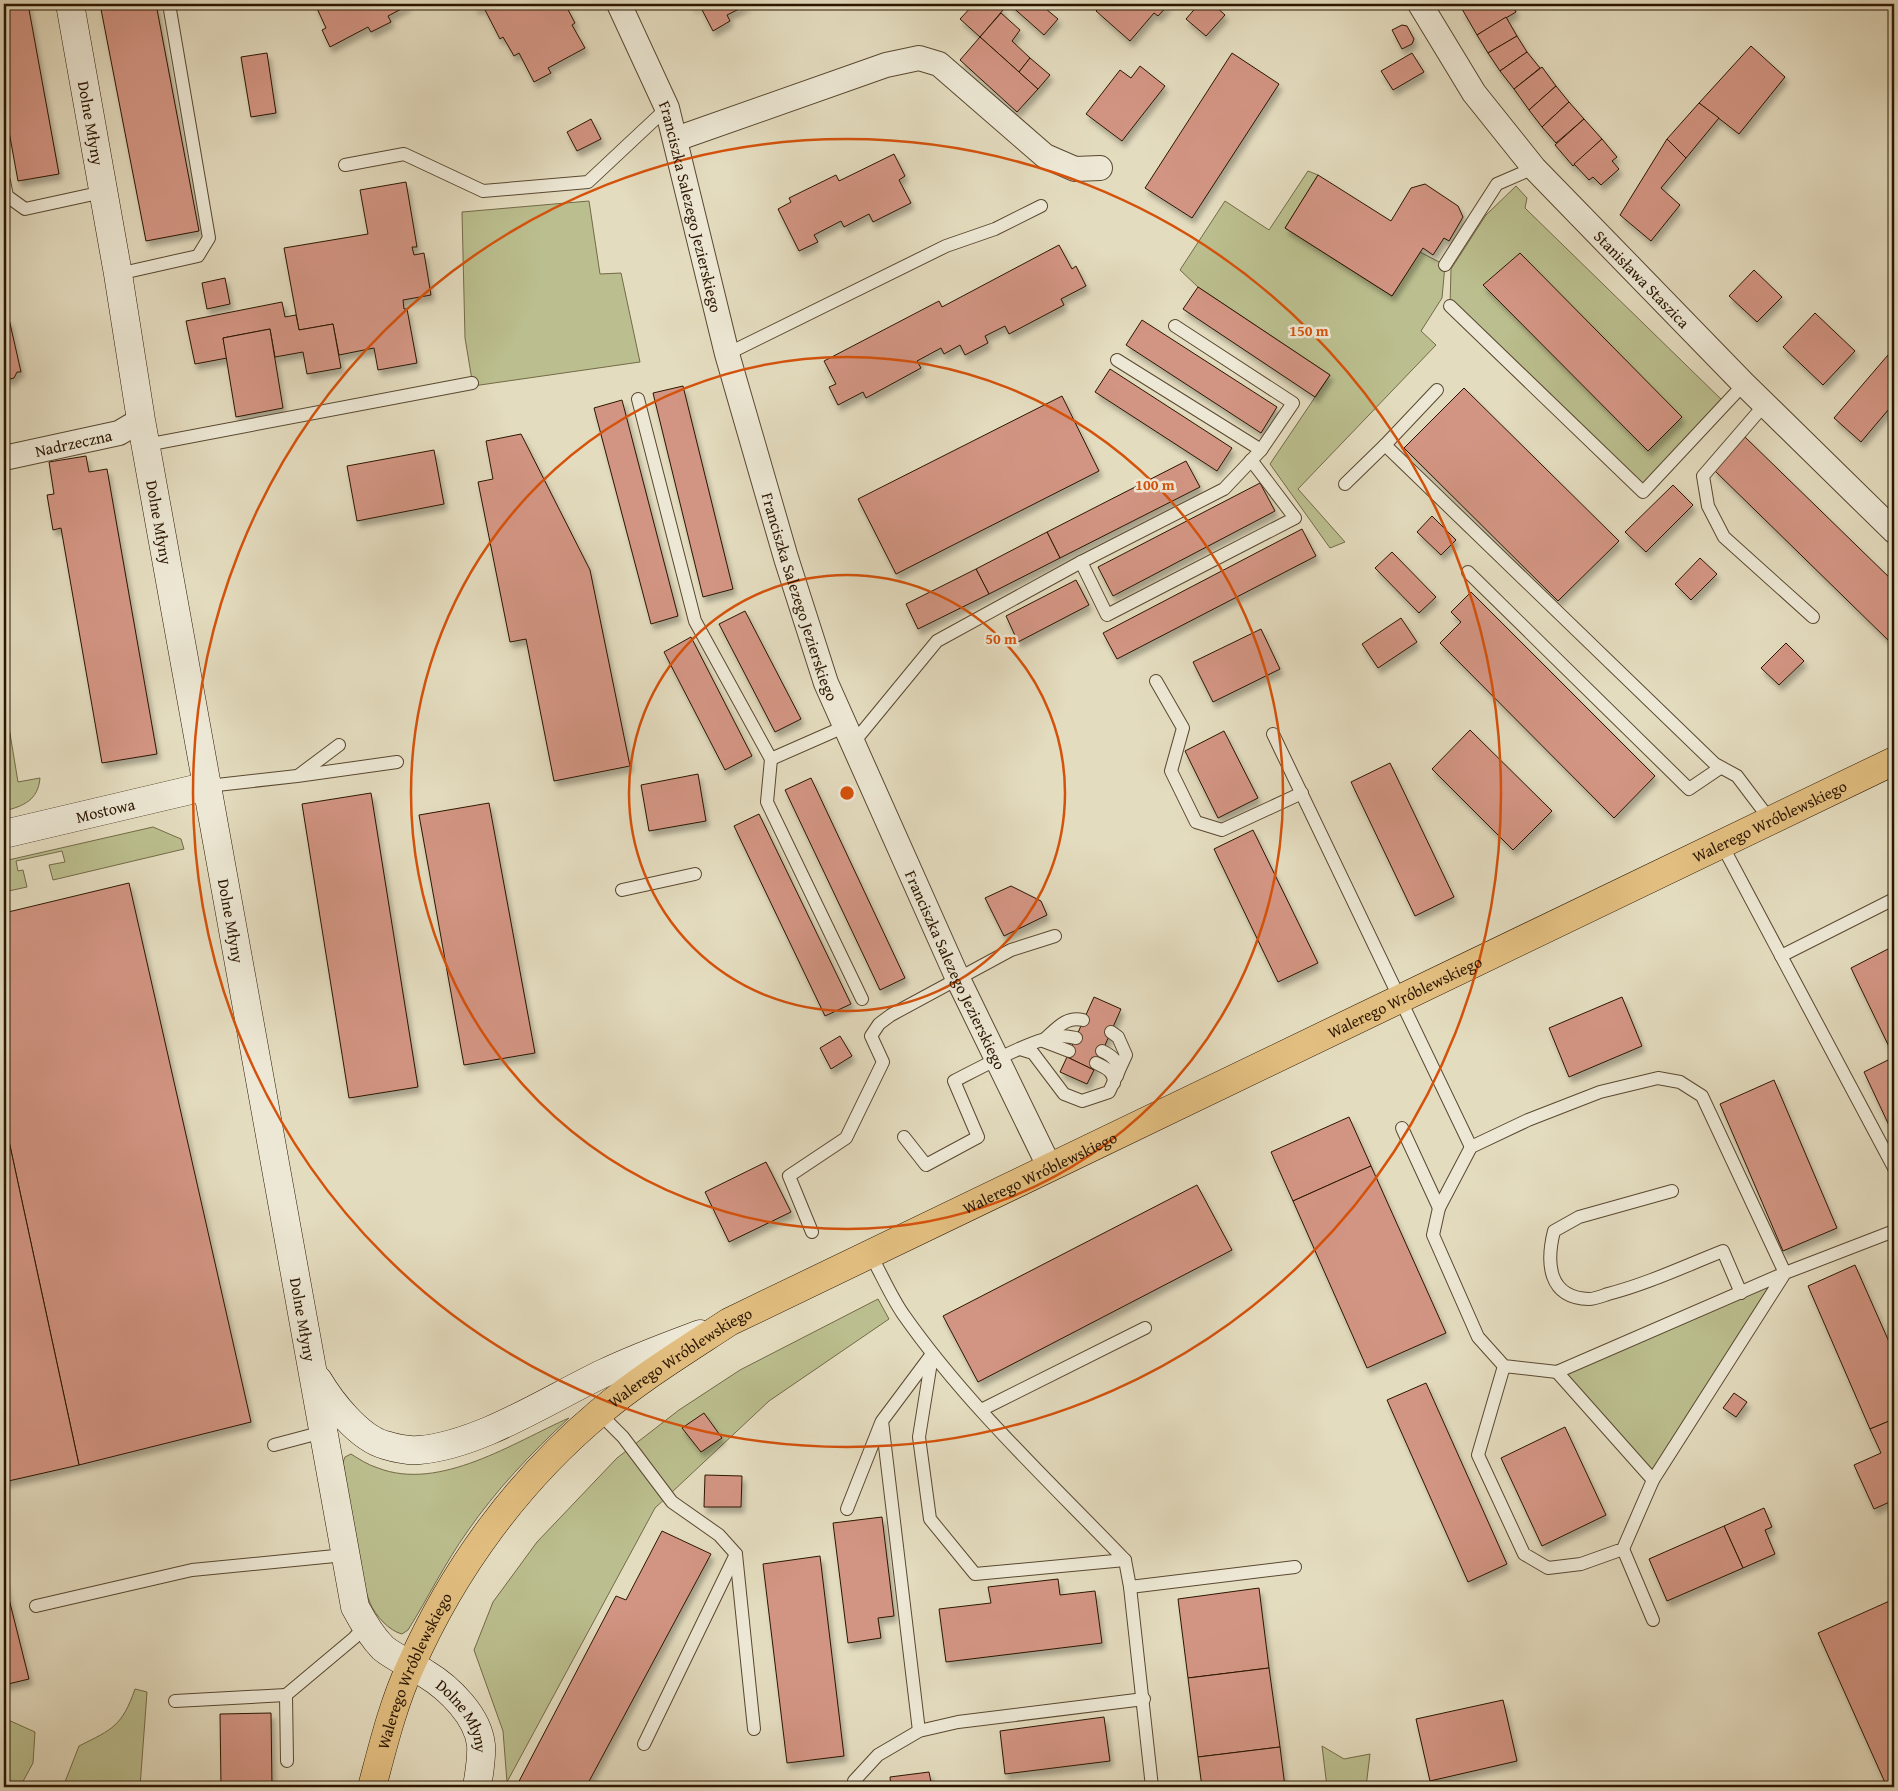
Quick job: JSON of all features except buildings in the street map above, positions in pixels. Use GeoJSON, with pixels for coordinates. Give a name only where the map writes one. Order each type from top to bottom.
{"type":"FeatureCollection","features":[{"type":"Feature","properties":{"kind":"main road","name":"Walerego Wróblewskiego"},"geometry":{"type":"LineString","coordinates":[[372,1787],[389,1726],[410,1666],[448,1592],[508,1504],[530,1479],[599,1413],[633,1386],[729,1322],[1049,1166],[1894,761]]}},
{"type":"Feature","properties":{"kind":"street","name":"Dolne Młyny"},"geometry":{"type":"LineString","coordinates":[[70,4],[144,432],[355,1607],[365,1626],[383,1647],[410,1666],[425,1673],[450,1692],[463,1706],[472,1720],[481,1744],[477,1787]]}},
{"type":"Feature","properties":{"kind":"street","name":"Franciszka Salezego Jezierskiego"},"geometry":{"type":"LineString","coordinates":[[619,4],[667,108],[727,354],[786,558],[826,683],[958,978],[996,1060],[1049,1166]]}},
{"type":"Feature","properties":{"kind":"street","name":"Stanisława Staszica"},"geometry":{"type":"LineString","coordinates":[[1420,4],[1474,93],[1534,168],[1744,384],[1766,403],[1894,530]]}},
{"type":"Feature","properties":{"kind":"street"},"geometry":{"type":"LineString","coordinates":[[676,139],[894,62],[919,58],[939,64],[1045,156],[1075,169],[1100,168]]}},
{"type":"Feature","properties":{"kind":"street","name":"Nadrzeczna"},"geometry":{"type":"LineString","coordinates":[[4,458],[119,433],[144,432]]}},
{"type":"Feature","properties":{"kind":"street","name":"Mostowa"},"geometry":{"type":"LineString","coordinates":[[4,834],[208,786]]}},
{"type":"Feature","properties":{"kind":"street"},"geometry":{"type":"LineString","coordinates":[[314,1374],[333,1405],[355,1426],[383,1445],[417,1450],[454,1444],[524,1414],[606,1372],[729,1322]]}},
{"type":"Feature","properties":{"kind":"lane"},"geometry":{"type":"LineString","coordinates":[[118,274],[198,256],[209,238],[169,4]]}},
{"type":"Feature","properties":{"kind":"lane"},"geometry":{"type":"LineString","coordinates":[[346,166],[404,154],[483,191],[588,182],[667,108]]}},
{"type":"Feature","properties":{"kind":"lane"},"geometry":{"type":"LineString","coordinates":[[1445,265],[1497,184],[1534,168]]}},
{"type":"Feature","properties":{"kind":"lane"},"geometry":{"type":"LineString","coordinates":[[4,181],[7,196],[24,209],[103,192]]}},
{"type":"Feature","properties":{"kind":"lane"},"geometry":{"type":"LineString","coordinates":[[727,354],[946,246],[995,229],[1041,206]]}},
{"type":"Feature","properties":{"kind":"lane"},"geometry":{"type":"LineString","coordinates":[[1450,306],[1643,492],[1744,384]]}},
{"type":"Feature","properties":{"kind":"lane"},"geometry":{"type":"LineString","coordinates":[[771,759],[850,734],[937,641],[1081,562],[1224,489],[1261,450],[1293,403],[1176,326]]}},
{"type":"Feature","properties":{"kind":"lane"},"geometry":{"type":"LineString","coordinates":[[1116,360],[1261,450]]}},
{"type":"Feature","properties":{"kind":"lane"},"geometry":{"type":"LineString","coordinates":[[144,432],[472,383]]}},
{"type":"Feature","properties":{"kind":"lane"},"geometry":{"type":"LineString","coordinates":[[1345,484],[1437,390]]}},
{"type":"Feature","properties":{"kind":"lane"},"geometry":{"type":"LineString","coordinates":[[638,399],[695,620],[771,759],[767,802],[862,999]]}},
{"type":"Feature","properties":{"kind":"lane"},"geometry":{"type":"LineString","coordinates":[[1766,403],[1703,476],[1708,506],[1724,537],[1813,617]]}},
{"type":"Feature","properties":{"kind":"lane"},"geometry":{"type":"LineString","coordinates":[[1385,445],[1720,768],[1737,776],[1771,821]]}},
{"type":"Feature","properties":{"kind":"lane"},"geometry":{"type":"LineString","coordinates":[[1081,562],[1107,615],[1295,518],[1251,460]]}},
{"type":"Feature","properties":{"kind":"lane"},"geometry":{"type":"LineString","coordinates":[[1468,572],[1689,789],[1720,768]]}},
{"type":"Feature","properties":{"kind":"lane"},"geometry":{"type":"LineString","coordinates":[[1156,681],[1183,728],[1171,771],[1196,822],[1222,830],[1302,793]]}},
{"type":"Feature","properties":{"kind":"lane"},"geometry":{"type":"LineString","coordinates":[[1273,734],[1471,1147]]}},
{"type":"Feature","properties":{"kind":"lane"},"geometry":{"type":"LineString","coordinates":[[297,776],[339,744]]}},
{"type":"Feature","properties":{"kind":"lane"},"geometry":{"type":"LineString","coordinates":[[208,786],[397,762]]}},
{"type":"Feature","properties":{"kind":"lane"},"geometry":{"type":"LineString","coordinates":[[1722,845],[1894,1168]]}},
{"type":"Feature","properties":{"kind":"lane"},"geometry":{"type":"LineString","coordinates":[[622,890],[695,874]]}},
{"type":"Feature","properties":{"kind":"lane"},"geometry":{"type":"LineString","coordinates":[[1781,956],[1894,899]]}},
{"type":"Feature","properties":{"kind":"lane"},"geometry":{"type":"LineString","coordinates":[[812,1232],[789,1176],[846,1138],[883,1062],[871,1036],[880,1024],[958,978],[1011,950],[1055,936]]}},
{"type":"Feature","properties":{"kind":"lane"},"geometry":{"type":"LineString","coordinates":[[1042,1041],[1063,1022],[1076,1018],[1084,1020]]}},
{"type":"Feature","properties":{"kind":"lane"},"geometry":{"type":"LineString","coordinates":[[1020,1049],[1033,1053],[1064,1094],[1082,1101],[1110,1092],[1126,1055],[1118,1037],[1111,1032]]}},
{"type":"Feature","properties":{"kind":"lane"},"geometry":{"type":"LineString","coordinates":[[904,1137],[926,1164],[978,1137],[954,1081],[1020,1049],[1042,1041],[1059,1036],[1076,1038]]}},
{"type":"Feature","properties":{"kind":"lane"},"geometry":{"type":"LineString","coordinates":[[1042,1041],[1069,1051]]}},
{"type":"Feature","properties":{"kind":"lane"},"geometry":{"type":"LineString","coordinates":[[1102,1051],[1111,1055],[1116,1062],[1119,1071],[1114,1083]]}},
{"type":"Feature","properties":{"kind":"lane"},"geometry":{"type":"LineString","coordinates":[[1096,1064],[1109,1070],[1114,1076],[1114,1083]]}},
{"type":"Feature","properties":{"kind":"lane"},"geometry":{"type":"LineString","coordinates":[[1785,1273],[1702,1096],[1680,1082],[1658,1078],[1600,1092],[1528,1120],[1471,1147],[1439,1208],[1433,1235],[1478,1337],[1504,1366],[1557,1372],[1785,1273],[1894,1231]]}},
{"type":"Feature","properties":{"kind":"lane"},"geometry":{"type":"LineString","coordinates":[[1402,1128],[1439,1208]]}},
{"type":"Feature","properties":{"kind":"lane"},"geometry":{"type":"LineString","coordinates":[[1672,1191],[1579,1218],[1554,1232],[1550,1250],[1552,1277],[1564,1293],[1590,1299],[1622,1291],[1723,1251],[1741,1293]]}},
{"type":"Feature","properties":{"kind":"lane"},"geometry":{"type":"LineString","coordinates":[[870,1254],[902,1312],[932,1354],[981,1410],[1125,1560],[1144,1699],[1152,1787]]}},
{"type":"Feature","properties":{"kind":"lane"},"geometry":{"type":"LineString","coordinates":[[1653,1620],[1623,1549],[1653,1480],[1785,1273]]}},
{"type":"Feature","properties":{"kind":"lane"},"geometry":{"type":"LineString","coordinates":[[981,1410],[1144,1328]]}},
{"type":"Feature","properties":{"kind":"lane"},"geometry":{"type":"LineString","coordinates":[[847,1509],[882,1421],[932,1354]]}},
{"type":"Feature","properties":{"kind":"lane"},"geometry":{"type":"LineString","coordinates":[[932,1354],[920,1437],[930,1519],[975,1574],[1125,1560]]}},
{"type":"Feature","properties":{"kind":"lane"},"geometry":{"type":"LineString","coordinates":[[1504,1366],[1478,1455],[1524,1554],[1548,1568],[1581,1564],[1623,1549]]}},
{"type":"Feature","properties":{"kind":"lane"},"geometry":{"type":"LineString","coordinates":[[1557,1372],[1653,1480]]}},
{"type":"Feature","properties":{"kind":"lane"},"geometry":{"type":"LineString","coordinates":[[599,1413],[623,1436],[672,1502],[719,1535],[736,1554],[754,1729]]}},
{"type":"Feature","properties":{"kind":"lane"},"geometry":{"type":"LineString","coordinates":[[882,1421],[919,1731]]}},
{"type":"Feature","properties":{"kind":"lane"},"geometry":{"type":"LineString","coordinates":[[274,1445],[323,1432]]}},
{"type":"Feature","properties":{"kind":"lane"},"geometry":{"type":"LineString","coordinates":[[644,1744],[736,1554]]}},
{"type":"Feature","properties":{"kind":"lane"},"geometry":{"type":"LineString","coordinates":[[36,1606],[192,1570],[345,1555]]}},
{"type":"Feature","properties":{"kind":"lane"},"geometry":{"type":"LineString","coordinates":[[1130,1587],[1295,1566]]}},
{"type":"Feature","properties":{"kind":"lane"},"geometry":{"type":"LineString","coordinates":[[175,1701],[286,1695],[354,1638],[365,1626]]}},
{"type":"Feature","properties":{"kind":"lane"},"geometry":{"type":"LineString","coordinates":[[286,1695],[287,1761]]}},
{"type":"Feature","properties":{"kind":"lane"},"geometry":{"type":"LineString","coordinates":[[854,1787],[854,1781],[878,1756],[919,1731],[958,1722],[1144,1699]]}},
{"type":"Feature","properties":{"kind":"green space"},"geometry":{"type":"Polygon","coordinates":[[[1308,171],[1318,175],[1285,228],[1392,296],[1420,252],[1445,265],[1442,298],[1421,331],[1436,345],[1298,489],[1345,542],[1330,548],[1270,464],[1330,375],[1198,287],[1180,270],[1225,201],[1269,230],[1308,171]]]}},
{"type":"Feature","properties":{"kind":"green space"},"geometry":{"type":"Polygon","coordinates":[[[1516,186],[1527,198],[1525,208],[1726,404],[1639,489],[1450,306],[1451,269],[1486,215],[1516,186]]]}},
{"type":"Feature","properties":{"kind":"green space"},"geometry":{"type":"Polygon","coordinates":[[[589,201],[600,274],[621,273],[640,362],[473,386],[465,338],[462,212],[589,201]]]}},
{"type":"Feature","properties":{"kind":"green space"},"geometry":{"type":"Polygon","coordinates":[[[4,697],[18,782],[40,778],[39,786],[29,801],[4,811],[4,697]]]}},
{"type":"Feature","properties":{"kind":"green space"},"geometry":{"type":"Polygon","coordinates":[[[153,827],[181,839],[184,849],[53,880],[49,865],[65,862],[62,851],[16,861],[18,871],[23,870],[27,887],[4,892],[4,861],[153,827]]]}},
{"type":"Feature","properties":{"kind":"green space"},"geometry":{"type":"Polygon","coordinates":[[[1785,1273],[1653,1480],[1557,1372],[1785,1273]]]}},
{"type":"Feature","properties":{"kind":"green space"},"geometry":{"type":"Polygon","coordinates":[[[878,1299],[889,1319],[769,1401],[655,1508],[507,1782],[503,1731],[474,1650],[493,1602],[537,1542],[617,1458],[679,1410],[740,1370],[878,1299]]]}},
{"type":"Feature","properties":{"kind":"green space"},"geometry":{"type":"Polygon","coordinates":[[[569,1418],[515,1472],[478,1516],[451,1556],[408,1630],[402,1634],[387,1626],[370,1603],[360,1571],[343,1462],[345,1457],[351,1454],[374,1467],[402,1474],[426,1474],[476,1461],[569,1418]]]}},
{"type":"Feature","properties":{"kind":"green space"},"geometry":{"type":"Polygon","coordinates":[[[135,1689],[147,1692],[140,1787],[63,1787],[79,1746],[108,1730],[121,1719],[135,1689]]]}},
{"type":"Feature","properties":{"kind":"green space"},"geometry":{"type":"Polygon","coordinates":[[[6,1719],[35,1732],[33,1763],[20,1787],[4,1787],[4,1720],[6,1719]]]}},
{"type":"Feature","properties":{"kind":"green space"},"geometry":{"type":"Polygon","coordinates":[[[1322,1746],[1344,1759],[1370,1754],[1366,1787],[1327,1787],[1322,1746]]]}}]}
